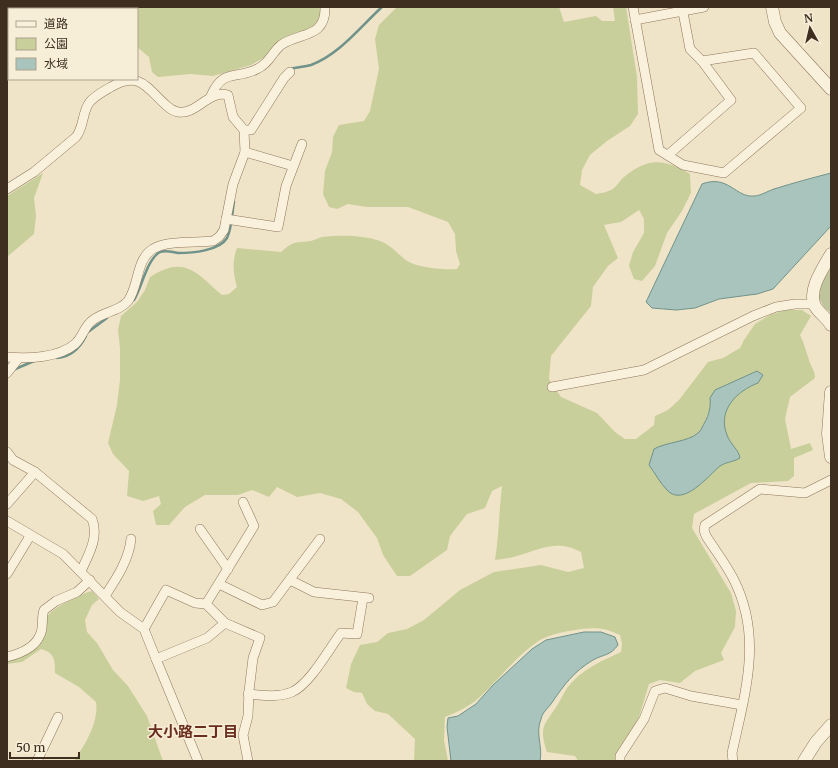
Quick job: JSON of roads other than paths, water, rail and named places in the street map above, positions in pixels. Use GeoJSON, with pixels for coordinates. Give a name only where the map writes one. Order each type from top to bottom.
{"type":"FeatureCollection","features":[{"type":"Feature","properties":{"kind":"street"},"geometry":{"type":"LineString","coordinates":[[211,96],[215,85],[221,79],[258,68],[271,58],[280,46],[315,30],[322,24],[325,7]]}},
{"type":"Feature","properties":{"kind":"street"},"geometry":{"type":"LineString","coordinates":[[633,7],[659,150],[683,165],[724,173],[802,108],[754,53],[702,61]]}},
{"type":"Feature","properties":{"kind":"street"},"geometry":{"type":"LineString","coordinates":[[635,20],[682,9],[704,7]]}},
{"type":"Feature","properties":{"kind":"street"},"geometry":{"type":"LineString","coordinates":[[772,7],[775,22],[780,33],[831,89]]}},
{"type":"Feature","properties":{"kind":"street"},"geometry":{"type":"LineString","coordinates":[[668,155],[731,100],[702,61],[690,49],[682,9]]}},
{"type":"Feature","properties":{"kind":"street"},"geometry":{"type":"LineString","coordinates":[[244,130],[251,130],[284,78],[290,72]]}},
{"type":"Feature","properties":{"kind":"street"},"geometry":{"type":"LineString","coordinates":[[7,189],[34,172],[76,137],[82,129],[89,103],[98,95],[118,83],[134,80],[144,83],[158,99],[173,111],[178,112],[192,109],[211,96],[222,93],[228,95],[233,118],[244,130],[245,152],[233,184],[224,230],[213,241],[161,245],[146,254],[134,288],[127,301],[122,306],[94,319],[87,325],[75,344],[61,352],[19,358],[7,357]]}},
{"type":"Feature","properties":{"kind":"street"},"geometry":{"type":"LineString","coordinates":[[226,219],[278,227],[286,186],[302,144]]}},
{"type":"Feature","properties":{"kind":"street"},"geometry":{"type":"LineString","coordinates":[[245,152],[293,166]]}},
{"type":"Feature","properties":{"kind":"street"},"geometry":{"type":"LineString","coordinates":[[831,254],[814,289],[814,304],[831,325]]}},
{"type":"Feature","properties":{"kind":"street"},"geometry":{"type":"LineString","coordinates":[[552,387],[644,370],[753,316],[776,307],[795,304],[814,304]]}},
{"type":"Feature","properties":{"kind":"street"},"geometry":{"type":"LineString","coordinates":[[7,373],[19,358]]}},
{"type":"Feature","properties":{"kind":"street"},"geometry":{"type":"LineString","coordinates":[[831,392],[828,434],[831,457]]}},
{"type":"Feature","properties":{"kind":"street"},"geometry":{"type":"LineString","coordinates":[[7,452],[13,460],[35,472],[92,519],[95,527],[94,540],[81,570]]}},
{"type":"Feature","properties":{"kind":"street"},"geometry":{"type":"LineString","coordinates":[[7,504],[35,472]]}},
{"type":"Feature","properties":{"kind":"street"},"geometry":{"type":"LineString","coordinates":[[733,761],[732,753],[750,671],[750,634],[748,619],[734,579],[706,536],[704,530],[705,525],[760,489],[806,493],[831,480]]}},
{"type":"Feature","properties":{"kind":"street"},"geometry":{"type":"LineString","coordinates":[[206,604],[254,526],[243,502]]}},
{"type":"Feature","properties":{"kind":"street"},"geometry":{"type":"LineString","coordinates":[[7,521],[30,536],[49,544],[63,554],[81,570],[120,612],[144,628],[198,761]]}},
{"type":"Feature","properties":{"kind":"street"},"geometry":{"type":"LineString","coordinates":[[200,529],[228,569]]}},
{"type":"Feature","properties":{"kind":"street"},"geometry":{"type":"LineString","coordinates":[[7,574],[30,536]]}},
{"type":"Feature","properties":{"kind":"street"},"geometry":{"type":"LineString","coordinates":[[105,596],[125,561],[130,549],[130,539]]}},
{"type":"Feature","properties":{"kind":"street"},"geometry":{"type":"LineString","coordinates":[[219,584],[262,605],[273,602],[320,539]]}},
{"type":"Feature","properties":{"kind":"street"},"geometry":{"type":"LineString","coordinates":[[7,657],[23,652],[34,644],[40,635],[44,610],[53,603],[78,592],[90,580]]}},
{"type":"Feature","properties":{"kind":"street"},"geometry":{"type":"LineString","coordinates":[[248,694],[272,696],[292,692],[305,682],[341,633],[357,634],[366,598],[314,592],[290,580]]}},
{"type":"Feature","properties":{"kind":"street"},"geometry":{"type":"LineString","coordinates":[[144,628],[166,590],[195,603],[206,604],[225,623],[260,638],[253,658],[248,694],[248,716],[242,735],[248,761]]}},
{"type":"Feature","properties":{"kind":"street"},"geometry":{"type":"LineString","coordinates":[[156,659],[207,638],[225,623]]}},
{"type":"Feature","properties":{"kind":"street"},"geometry":{"type":"LineString","coordinates":[[620,761],[620,756],[644,719],[655,691],[665,688],[692,696],[742,705]]}},
{"type":"Feature","properties":{"kind":"street"},"geometry":{"type":"LineString","coordinates":[[37,761],[58,717]]}},
{"type":"Feature","properties":{"kind":"street"},"geometry":{"type":"LineString","coordinates":[[804,761],[831,725]]}},
{"type":"Feature","properties":{"kind":"water"},"geometry":{"type":"Polygon","coordinates":[[[831,173],[831,226],[773,289],[757,294],[719,299],[695,308],[676,310],[652,308],[646,302],[702,184],[719,182],[742,194],[754,196],[831,173]]]}},
{"type":"Feature","properties":{"kind":"water"},"geometry":{"type":"Polygon","coordinates":[[[757,371],[763,375],[758,383],[736,396],[727,410],[725,417],[727,435],[738,452],[740,458],[720,466],[703,482],[688,493],[673,495],[667,490],[649,465],[654,449],[689,438],[698,433],[708,416],[710,398],[715,390],[757,371]]]}},
{"type":"Feature","properties":{"kind":"water"},"geometry":{"type":"Polygon","coordinates":[[[584,632],[601,632],[615,637],[618,645],[612,651],[593,660],[574,674],[544,713],[539,724],[541,750],[540,761],[451,761],[447,727],[448,718],[458,716],[476,704],[493,685],[532,649],[546,640],[584,632]]]}},
{"type":"Feature","properties":{"kind":"waterway"},"geometry":{"type":"LineString","coordinates":[[290,69],[311,65],[331,54],[382,7]]}},
{"type":"Feature","properties":{"kind":"waterway"},"geometry":{"type":"LineString","coordinates":[[134,300],[148,267],[155,256],[160,252],[198,252],[218,246],[223,242],[227,238],[230,230],[234,202]]}},
{"type":"Feature","properties":{"kind":"waterway"},"geometry":{"type":"LineString","coordinates":[[88,332],[107,318]]}},
{"type":"Feature","properties":{"kind":"waterway"},"geometry":{"type":"LineString","coordinates":[[57,358],[71,354],[81,344],[86,336]]}},
{"type":"Feature","properties":{"kind":"waterway"},"geometry":{"type":"LineString","coordinates":[[13,370],[34,361]]}},
{"type":"Feature","properties":{"kind":"district","name":"大小路二丁目"},"geometry":{"type":"Point","coordinates":[193,731]}}]}
